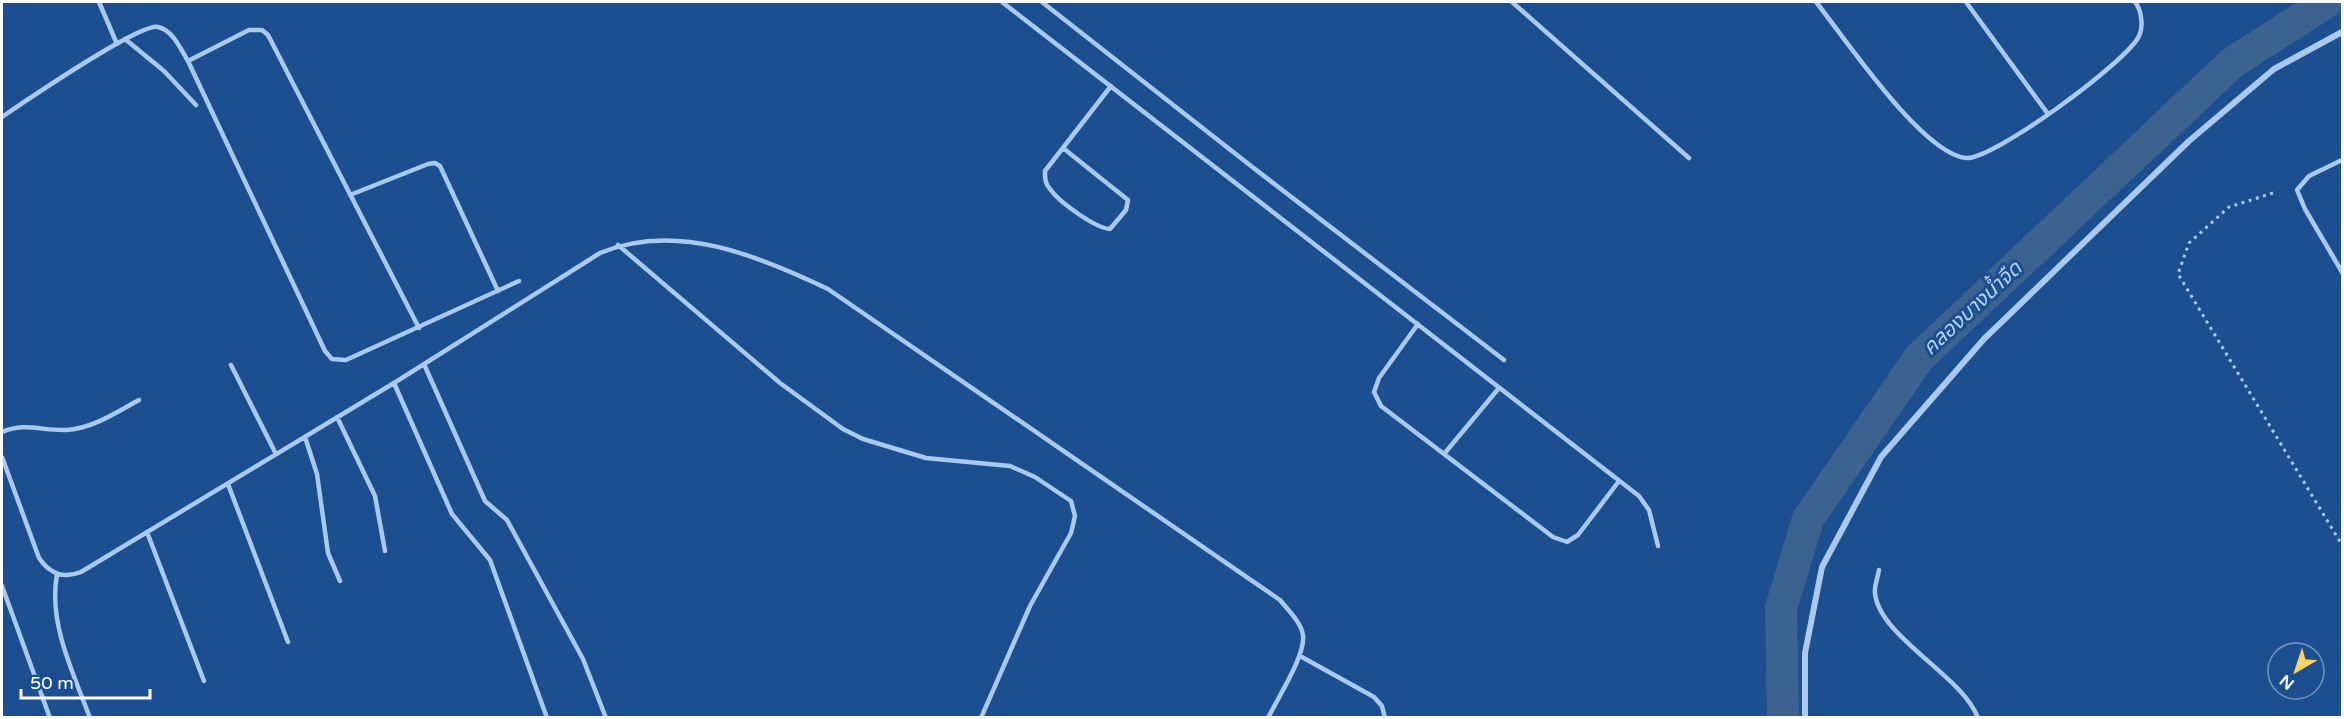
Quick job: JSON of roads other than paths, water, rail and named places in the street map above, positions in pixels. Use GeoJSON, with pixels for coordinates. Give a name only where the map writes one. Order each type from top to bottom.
{"type":"FeatureCollection","features":[{"type":"Feature","properties":{"kind":"street"},"geometry":{"type":"LineString","coordinates":[[1805,717],[1805,653],[1822,567],[1881,457],[1984,339],[2189,141],[2274,69],[2343,33]]}},
{"type":"Feature","properties":{"kind":"lane"},"geometry":{"type":"LineString","coordinates":[[99,2],[117,44]]}},
{"type":"Feature","properties":{"kind":"lane"},"geometry":{"type":"LineString","coordinates":[[1002,2],[1639,496],[1649,510],[1658,546]]}},
{"type":"Feature","properties":{"kind":"lane"},"geometry":{"type":"LineString","coordinates":[[1042,2],[1504,360]]}},
{"type":"Feature","properties":{"kind":"lane"},"geometry":{"type":"LineString","coordinates":[[1512,2],[1689,158]]}},
{"type":"Feature","properties":{"kind":"lane"},"geometry":{"type":"LineString","coordinates":[[1816,2],[1898,108],[1939,147],[1966,158],[1993,151],[2048,114],[2123,56],[2140,36],[2142,25],[2139,6],[2134,2]]}},
{"type":"Feature","properties":{"kind":"lane"},"geometry":{"type":"LineString","coordinates":[[1966,2],[2048,114]]}},
{"type":"Feature","properties":{"kind":"lane"},"geometry":{"type":"LineString","coordinates":[[2,117],[125,39],[150,27],[159,27],[174,39],[188,61],[326,351],[332,359],[346,360],[519,281]]}},
{"type":"Feature","properties":{"kind":"lane"},"geometry":{"type":"LineString","coordinates":[[188,61],[249,30],[262,30],[268,35],[419,328]]}},
{"type":"Feature","properties":{"kind":"lane"},"geometry":{"type":"LineString","coordinates":[[125,39],[164,71],[196,105]]}},
{"type":"Feature","properties":{"kind":"lane"},"geometry":{"type":"LineString","coordinates":[[1063,148],[1128,200],[1126,210],[1110,229],[1099,228],[1051,191],[1045,182],[1045,171],[1111,86]]}},
{"type":"Feature","properties":{"kind":"lane"},"geometry":{"type":"LineString","coordinates":[[2343,160],[2309,176],[2297,190],[2305,209],[2343,272]]}},
{"type":"Feature","properties":{"kind":"lane"},"geometry":{"type":"LineString","coordinates":[[350,195],[428,164],[435,163],[440,166],[498,291]]}},
{"type":"Feature","properties":{"kind":"lane"},"geometry":{"type":"LineString","coordinates":[[2,457],[39,558],[47,569],[57,574],[70,576],[81,572],[394,383],[600,253],[618,245],[682,240],[736,250],[784,268],[828,289],[1280,600],[1294,617],[1303,636],[1300,656],[1268,717]]}},
{"type":"Feature","properties":{"kind":"lane"},"geometry":{"type":"LineString","coordinates":[[618,245],[780,383],[843,429],[864,439],[926,458],[1010,466],[1035,477],[1071,501],[1075,516],[1071,533],[1030,606],[981,717]]}},
{"type":"Feature","properties":{"kind":"lane"},"geometry":{"type":"LineString","coordinates":[[1418,324],[1379,378],[1374,392],[1381,406],[1553,537],[1567,542],[1578,535],[1619,481]]}},
{"type":"Feature","properties":{"kind":"lane"},"geometry":{"type":"LineString","coordinates":[[424,364],[485,501],[507,520],[583,660],[606,717]]}},
{"type":"Feature","properties":{"kind":"lane"},"geometry":{"type":"LineString","coordinates":[[231,365],[276,454]]}},
{"type":"Feature","properties":{"kind":"lane"},"geometry":{"type":"LineString","coordinates":[[394,383],[452,514],[490,560],[547,717]]}},
{"type":"Feature","properties":{"kind":"lane"},"geometry":{"type":"LineString","coordinates":[[1444,454],[1499,388]]}},
{"type":"Feature","properties":{"kind":"lane"},"geometry":{"type":"LineString","coordinates":[[2,432],[23,426],[67,430],[88,426],[139,400]]}},
{"type":"Feature","properties":{"kind":"lane"},"geometry":{"type":"LineString","coordinates":[[338,417],[375,496],[385,551]]}},
{"type":"Feature","properties":{"kind":"lane"},"geometry":{"type":"LineString","coordinates":[[305,437],[317,474],[328,553],[340,581]]}},
{"type":"Feature","properties":{"kind":"lane"},"geometry":{"type":"LineString","coordinates":[[228,483],[288,642]]}},
{"type":"Feature","properties":{"kind":"lane"},"geometry":{"type":"LineString","coordinates":[[147,532],[204,681]]}},
{"type":"Feature","properties":{"kind":"lane"},"geometry":{"type":"LineString","coordinates":[[1879,570],[1875,593],[1880,608],[1890,623],[1962,695],[1977,717]]}},
{"type":"Feature","properties":{"kind":"lane"},"geometry":{"type":"LineString","coordinates":[[57,574],[54,592],[55,614],[90,717]]}},
{"type":"Feature","properties":{"kind":"lane"},"geometry":{"type":"LineString","coordinates":[[2,586],[50,717]]}},
{"type":"Feature","properties":{"kind":"lane"},"geometry":{"type":"LineString","coordinates":[[1300,656],[1374,698],[1382,706],[1385,717]]}},
{"type":"Feature","properties":{"kind":"waterway","name":"คลองบางน้ำจืด"},"geometry":{"type":"LineString","coordinates":[[1783,718],[1781,608],[1808,519],[1919,358],[2232,63],[2327,2]]}}]}
